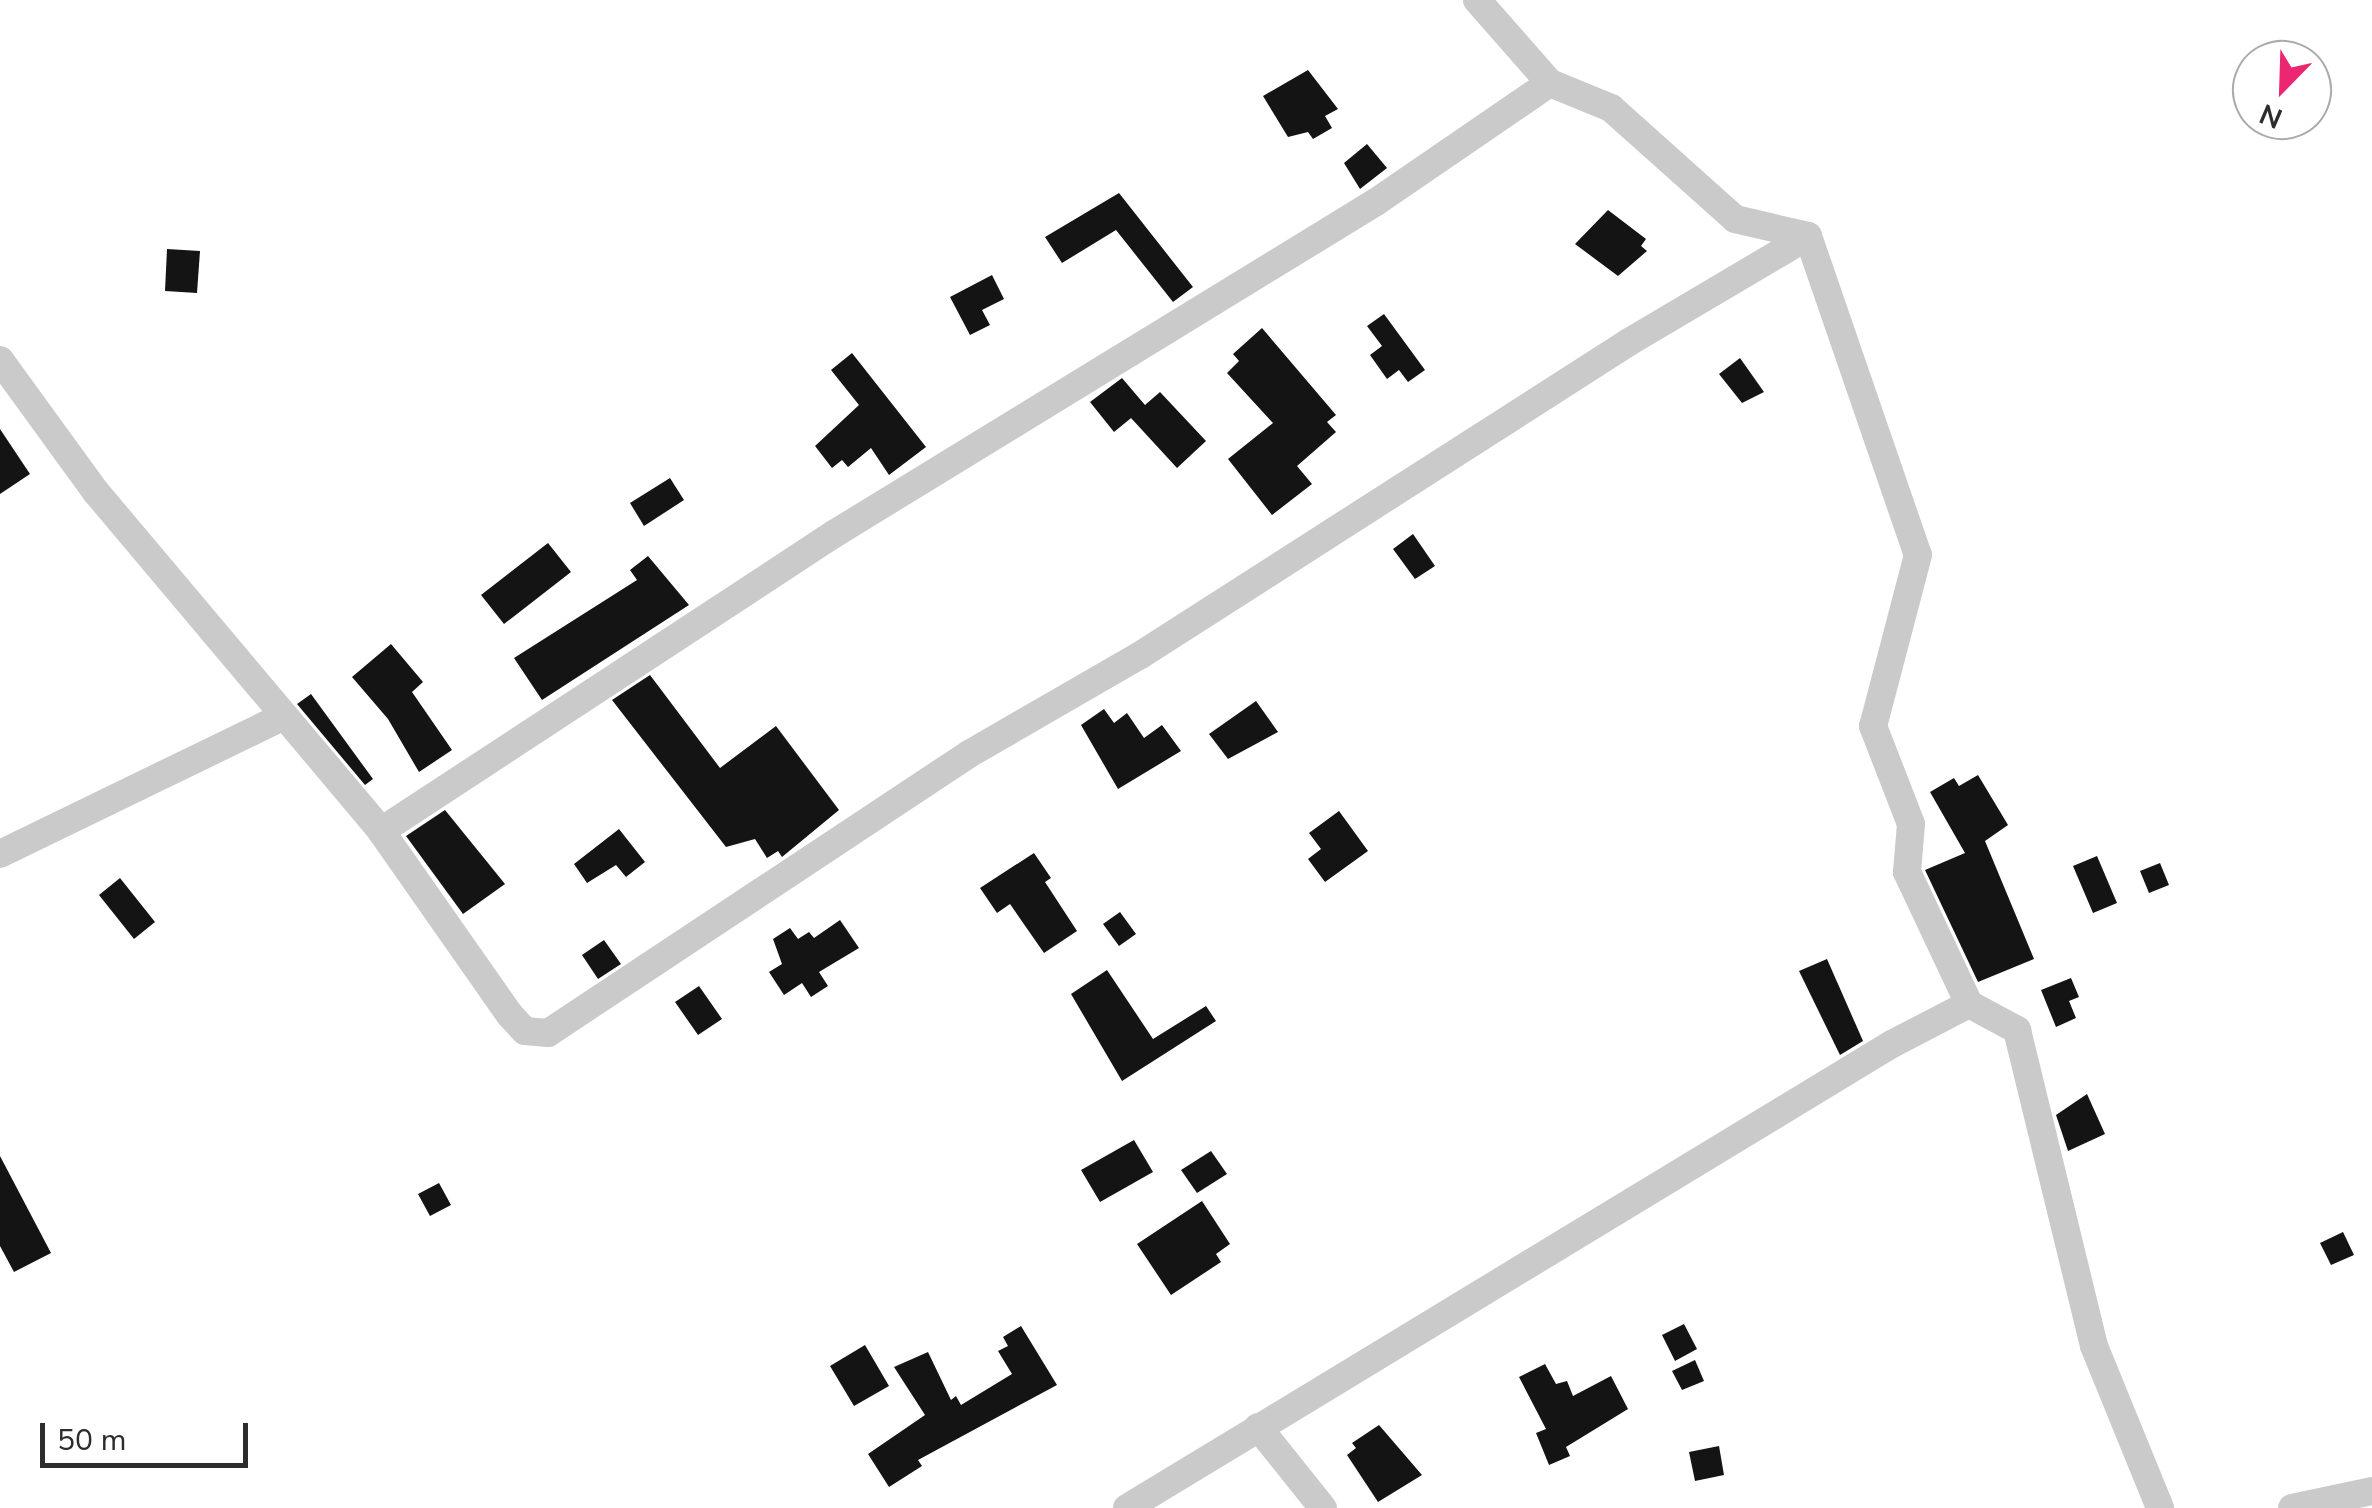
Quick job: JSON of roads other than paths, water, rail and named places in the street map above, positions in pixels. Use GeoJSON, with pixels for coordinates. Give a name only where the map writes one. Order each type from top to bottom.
{"type":"FeatureCollection","features":[{"type":"Feature","properties":{"kind":"street"},"geometry":{"type":"LineString","coordinates":[[1477,0],[1550,82],[1612,108],[1735,218],[1808,236]]}},
{"type":"Feature","properties":{"kind":"street"},"geometry":{"type":"LineString","coordinates":[[380,831],[834,534],[1376,202],[1550,82]]}},
{"type":"Feature","properties":{"kind":"street"},"geometry":{"type":"LineString","coordinates":[[0,360],[96,492],[380,831],[510,1015],[525,1031],[548,1033],[969,754],[1139,656],[1629,342],[1808,236]]}},
{"type":"Feature","properties":{"kind":"street"},"geometry":{"type":"LineString","coordinates":[[1808,236],[1833,324],[1883,442],[1918,555],[1872,726],[1911,824],[1907,872],[1969,1004],[2017,1030],[2094,1346],[2160,1508]]}},
{"type":"Feature","properties":{"kind":"street"},"geometry":{"type":"LineString","coordinates":[[0,854],[282,717]]}},
{"type":"Feature","properties":{"kind":"street"},"geometry":{"type":"LineString","coordinates":[[1127,1508],[1969,1004]]}},
{"type":"Feature","properties":{"kind":"street"},"geometry":{"type":"LineString","coordinates":[[1258,1428],[1323,1508]]}},
{"type":"Feature","properties":{"kind":"street"},"geometry":{"type":"LineString","coordinates":[[2292,1508],[2372,1492]]}}]}
